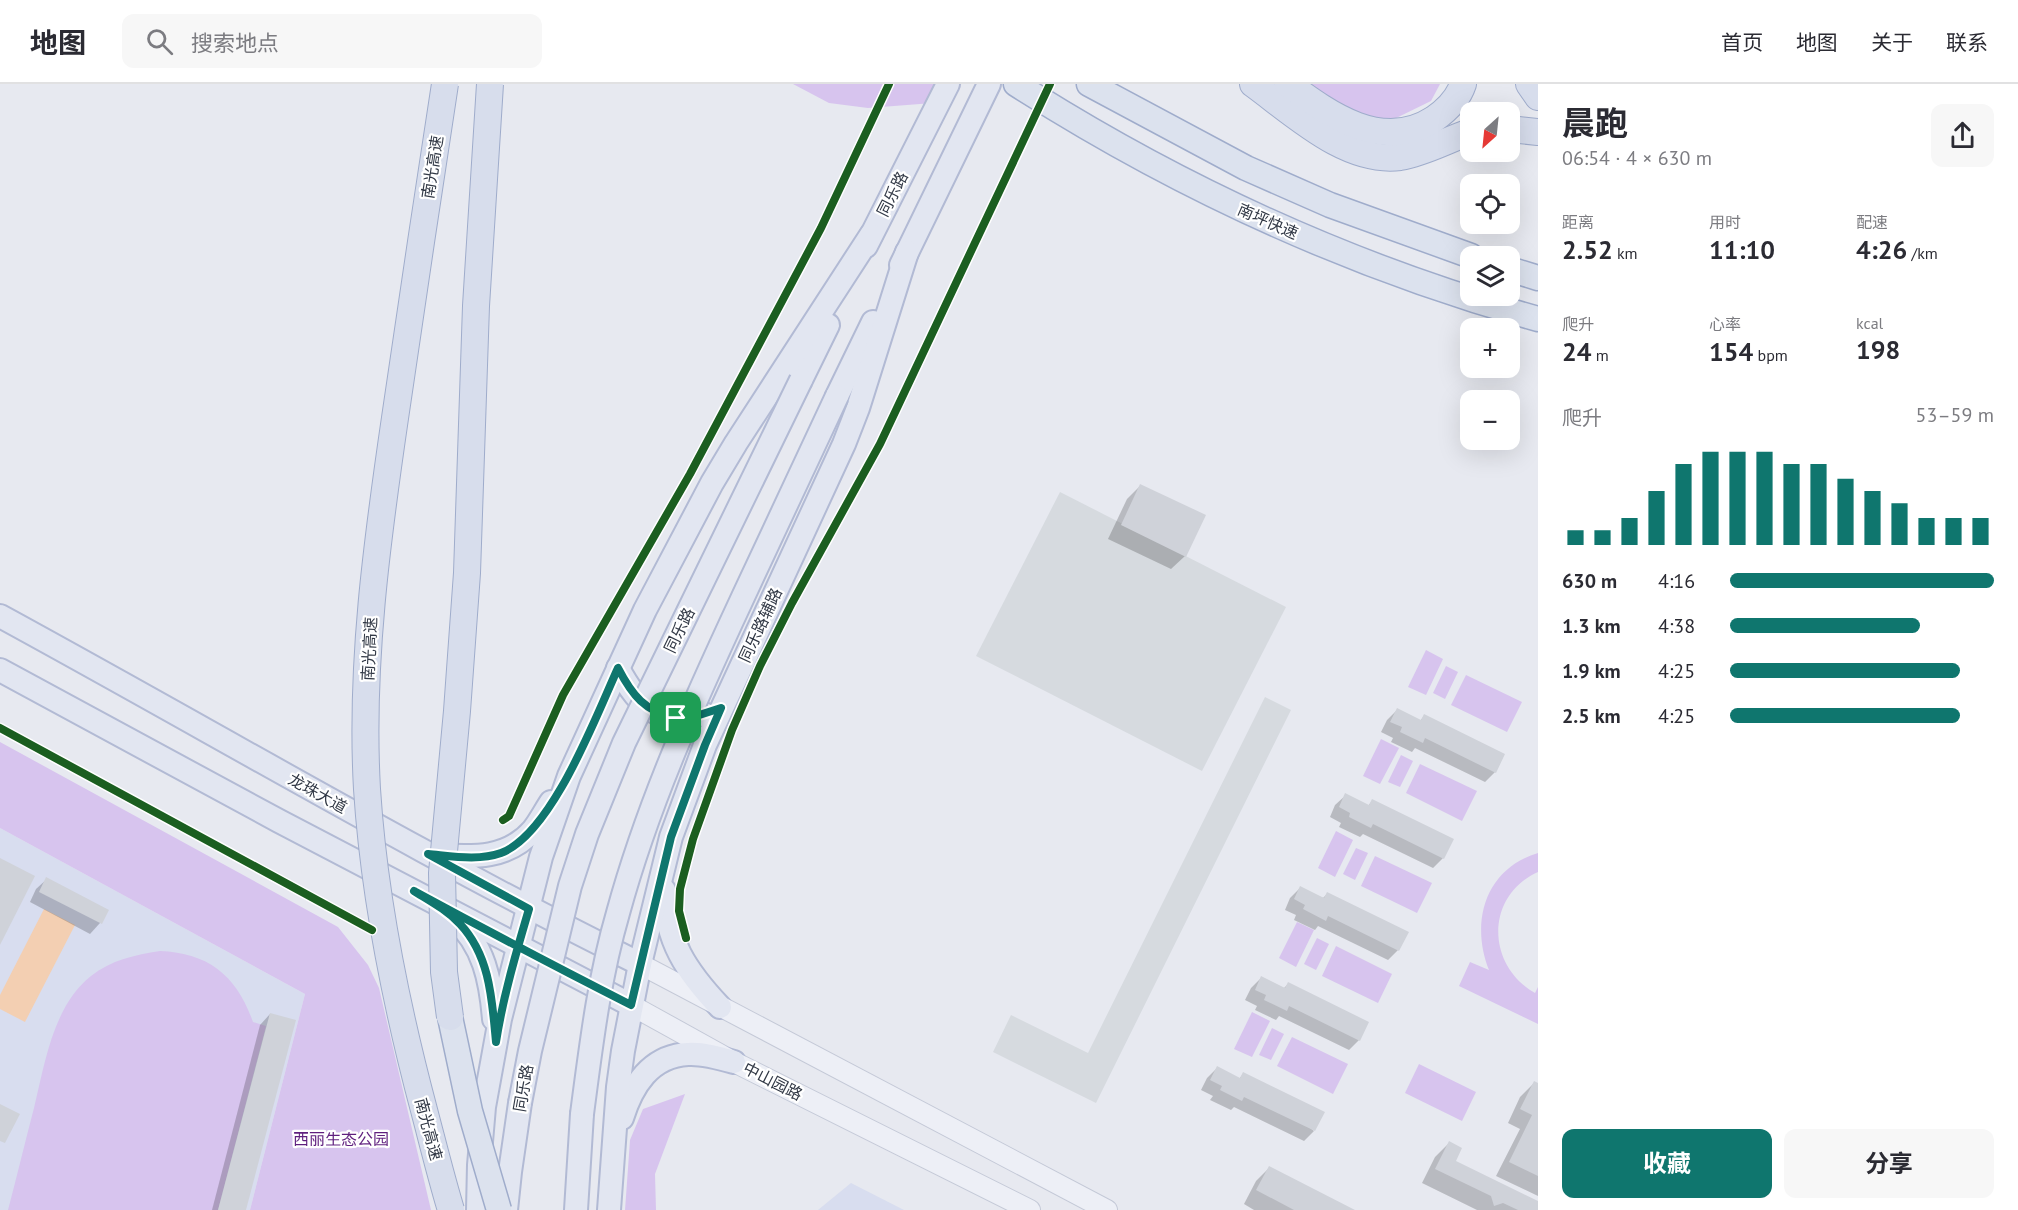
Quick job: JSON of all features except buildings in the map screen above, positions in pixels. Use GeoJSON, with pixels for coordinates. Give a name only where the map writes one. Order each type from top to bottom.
{"type":"FeatureCollection","features":[{"type":"Feature","properties":{"kind":"highway","name":"南光高速"},"geometry":{"type":"LineString","coordinates":[[446,84],[417,259],[379,531],[369,632],[366,723],[370,827],[389,963],[401,1022],[451,1210]]}},
{"type":"Feature","properties":{"kind":"highway"},"geometry":{"type":"LineString","coordinates":[[490,84],[476,306],[467,573],[457,711],[441,873],[444,962],[450,1017],[470,1111],[499,1210]]}},
{"type":"Feature","properties":{"kind":"highway","name":"南坪快速"},"geometry":{"type":"LineString","coordinates":[[1016,84],[1145,161],[1225,202],[1314,242],[1419,281],[1538,319]]}},
{"type":"Feature","properties":{"kind":"highway"},"geometry":{"type":"LineString","coordinates":[[1089,84],[1246,168],[1330,205],[1460,252]]}},
{"type":"Feature","properties":{"kind":"highway"},"geometry":{"type":"LineString","coordinates":[[1253,84],[1330,139],[1360,154],[1398,157],[1419,152],[1460,136]]}},
{"type":"Feature","properties":{"kind":"highway"},"geometry":{"type":"LineString","coordinates":[[1288,84],[1323,110],[1343,121],[1367,129],[1389,132],[1409,130],[1428,123],[1454,102],[1463,84]]}},
{"type":"Feature","properties":{"kind":"highway"},"geometry":{"type":"LineString","coordinates":[[1529,84],[1538,96]]}},
{"type":"Feature","properties":{"kind":"highway"},"geometry":{"type":"LineString","coordinates":[[1520,130],[1538,132]]}},
{"type":"Feature","properties":{"kind":"highway"},"geometry":{"type":"LineString","coordinates":[[1520,272],[1538,278]]}},
{"type":"Feature","properties":{"kind":"main road","name":"同乐路"},"geometry":{"type":"LineString","coordinates":[[507,1210],[510,1172],[530,1051],[570,886],[604,790],[624,743],[948,84]]}},
{"type":"Feature","properties":{"kind":"main road"},"geometry":{"type":"LineString","coordinates":[[576,1210],[582,1114],[603,972],[632,864],[697,694],[837,396],[989,84]]}},
{"type":"Feature","properties":{"kind":"main road"},"geometry":{"type":"LineString","coordinates":[[478,1210],[484,1107],[500,1019],[541,857],[569,776],[645,610],[718,473],[872,235]]}},
{"type":"Feature","properties":{"kind":"main road","name":"同乐路辅路"},"geometry":{"type":"LineString","coordinates":[[613,1146],[618,1088],[631,1005],[671,837],[721,708],[844,444],[858,408],[907,252]]}},
{"type":"Feature","properties":{"kind":"main road","name":"龙珠大道"},"geometry":{"type":"LineString","coordinates":[[0,616],[529,909],[640,964]]}},
{"type":"Feature","properties":{"kind":"main road"},"geometry":{"type":"LineString","coordinates":[[618,668],[636,699],[648,709],[662,716],[690,718],[721,708]]}},
{"type":"Feature","properties":{"kind":"main road"},"geometry":{"type":"LineString","coordinates":[[0,670],[518,947]]}},
{"type":"Feature","properties":{"kind":"main road"},"geometry":{"type":"LineString","coordinates":[[428,854],[488,856],[512,848],[534,829],[569,776]]}},
{"type":"Feature","properties":{"kind":"main road"},"geometry":{"type":"LineString","coordinates":[[671,837],[664,892],[667,921],[674,945],[684,964],[699,985],[720,1007]]}},
{"type":"Feature","properties":{"kind":"main road"},"geometry":{"type":"LineString","coordinates":[[414,891],[459,923],[472,940],[488,973],[496,1042]]}},
{"type":"Feature","properties":{"kind":"main road","name":"中山园路"},"geometry":{"type":"LineString","coordinates":[[518,947],[631,1005],[734,1062],[1030,1210]]}},
{"type":"Feature","properties":{"kind":"main road"},"geometry":{"type":"LineString","coordinates":[[640,964],[1107,1210]]}},
{"type":"Feature","properties":{"kind":"main road"},"geometry":{"type":"LineString","coordinates":[[609,1210],[613,1146],[632,1092],[640,1078],[656,1063],[670,1057],[689,1054],[734,1062]]}},
{"type":"Feature","properties":{"kind":"shaded area"},"geometry":{"type":"Polygon","coordinates":[[[1060,492],[1286,607],[1202,771],[976,656],[1060,492]]]}},
{"type":"Feature","properties":{"kind":"shaded area"},"geometry":{"type":"Polygon","coordinates":[[[1265,697],[1291,710],[1096,1103],[993,1052],[1011,1015],[1088,1053],[1265,697]]]}},
{"type":"Feature","properties":{"kind":"shaded area"},"geometry":{"type":"Polygon","coordinates":[[[0,828],[305,994],[250,1210],[0,1210],[0,828]]]}},
{"type":"Feature","properties":{"kind":"shaded area"},"geometry":{"type":"Polygon","coordinates":[[[44,909],[75,925],[25,1022],[0,1009],[0,995],[44,909]]]}},
{"type":"Feature","properties":{"kind":"shaded area"},"geometry":{"type":"Polygon","coordinates":[[[851,1183],[904,1210],[818,1210],[851,1183]]]}},
{"type":"Feature","properties":{"kind":"green space"},"geometry":{"type":"Polygon","coordinates":[[[793,84],[941,84],[933,103],[868,108],[829,103],[793,84]]]}},
{"type":"Feature","properties":{"kind":"green space"},"geometry":{"type":"Polygon","coordinates":[[[1300,84],[1440,84],[1431,101],[1388,122],[1327,104],[1300,84]]]}},
{"type":"Feature","properties":{"kind":"green space"},"geometry":{"type":"Polygon","coordinates":[[[1426,650],[1443,659],[1426,695],[1408,687],[1426,650]]]}},
{"type":"Feature","properties":{"kind":"green space"},"geometry":{"type":"Polygon","coordinates":[[[1446,666],[1458,672],[1445,699],[1433,693],[1446,666]]]}},
{"type":"Feature","properties":{"kind":"green space"},"geometry":{"type":"Polygon","coordinates":[[[1466,675],[1522,702],[1507,732],[1451,705],[1466,675]]]}},
{"type":"Feature","properties":{"kind":"green space"},"geometry":{"type":"Polygon","coordinates":[[[1381,739],[1399,748],[1380,784],[1363,776],[1381,739]]]}},
{"type":"Feature","properties":{"kind":"green space","name":"西丽生态公园"},"geometry":{"type":"Polygon","coordinates":[[[0,742],[338,927],[368,965],[379,988],[431,1210],[250,1210],[305,994],[0,828],[0,742]]]}},
{"type":"Feature","properties":{"kind":"green space"},"geometry":{"type":"Polygon","coordinates":[[[1401,755],[1413,761],[1400,787],[1388,782],[1401,755]]]}},
{"type":"Feature","properties":{"kind":"green space"},"geometry":{"type":"Polygon","coordinates":[[[1420,764],[1477,791],[1462,821],[1406,793],[1420,764]]]}},
{"type":"Feature","properties":{"kind":"green space"},"geometry":{"type":"Polygon","coordinates":[[[1336,831],[1353,840],[1335,877],[1318,868],[1336,831]]]}},
{"type":"Feature","properties":{"kind":"green space"},"geometry":{"type":"Polygon","coordinates":[[[1356,848],[1368,853],[1355,880],[1343,874],[1356,848]]]}},
{"type":"Feature","properties":{"kind":"green space"},"geometry":{"type":"Polygon","coordinates":[[[1538,853],[1538,872],[1521,883],[1508,897],[1501,913],[1498,931],[1500,949],[1507,966],[1519,981],[1535,993],[1538,987],[1538,1024],[1459,986],[1470,962],[1489,970],[1483,952],[1482,916],[1486,900],[1494,884],[1505,871],[1538,853]]]}},
{"type":"Feature","properties":{"kind":"green space"},"geometry":{"type":"Polygon","coordinates":[[[1375,856],[1432,883],[1417,913],[1361,886],[1375,856]]]}},
{"type":"Feature","properties":{"kind":"green space"},"geometry":{"type":"Polygon","coordinates":[[[1297,922],[1314,930],[1296,967],[1279,958],[1297,922]]]}},
{"type":"Feature","properties":{"kind":"green space"},"geometry":{"type":"Polygon","coordinates":[[[1317,938],[1329,944],[1316,970],[1304,964],[1317,938]]]}},
{"type":"Feature","properties":{"kind":"green space"},"geometry":{"type":"Polygon","coordinates":[[[1336,946],[1392,974],[1378,1003],[1322,976],[1336,946]]]}},
{"type":"Feature","properties":{"kind":"green space"},"geometry":{"type":"Polygon","coordinates":[[[160,951],[193,956],[219,970],[239,992],[253,1022],[266,1026],[218,1210],[8,1210],[52,1036],[68,1003],[78,988],[99,970],[132,956],[160,951]]]}},
{"type":"Feature","properties":{"kind":"green space"},"geometry":{"type":"Polygon","coordinates":[[[1252,1012],[1270,1021],[1252,1057],[1234,1049],[1252,1012]]]}},
{"type":"Feature","properties":{"kind":"green space"},"geometry":{"type":"Polygon","coordinates":[[[1272,1028],[1284,1034],[1271,1060],[1259,1055],[1272,1028]]]}},
{"type":"Feature","properties":{"kind":"green space"},"geometry":{"type":"Polygon","coordinates":[[[1292,1037],[1348,1064],[1333,1094],[1277,1066],[1292,1037]]]}},
{"type":"Feature","properties":{"kind":"green space"},"geometry":{"type":"Polygon","coordinates":[[[1419,1064],[1476,1092],[1462,1121],[1405,1093],[1419,1064]]]}},
{"type":"Feature","properties":{"kind":"green space"},"geometry":{"type":"Polygon","coordinates":[[[685,1094],[655,1174],[656,1210],[625,1210],[630,1140],[643,1109],[685,1094]]]}},
{"type":"Feature","properties":{"kind":"cycle path"},"geometry":{"type":"LineString","coordinates":[[503,820],[509,816],[563,695],[690,474],[821,228],[889,84]]}},
{"type":"Feature","properties":{"kind":"cycle path"},"geometry":{"type":"LineString","coordinates":[[686,938],[679,911],[680,889],[693,839],[732,730],[760,666],[792,603],[880,444],[1050,84]]}},
{"type":"Feature","properties":{"kind":"cycle path"},"geometry":{"type":"LineString","coordinates":[[0,728],[372,930]]}},
{"type":"Feature","properties":{"kind":"route"},"geometry":{"type":"LineString","coordinates":[[676,718],[662,716],[648,709],[636,699],[618,668],[569,776],[534,829],[523,840],[512,848],[488,856],[428,854],[529,909],[518,947],[510,978],[496,1042],[488,973],[472,940],[459,923],[414,891],[492,934],[518,947],[631,1005],[671,837],[688,787],[721,708],[690,718],[676,718]]}}]}
